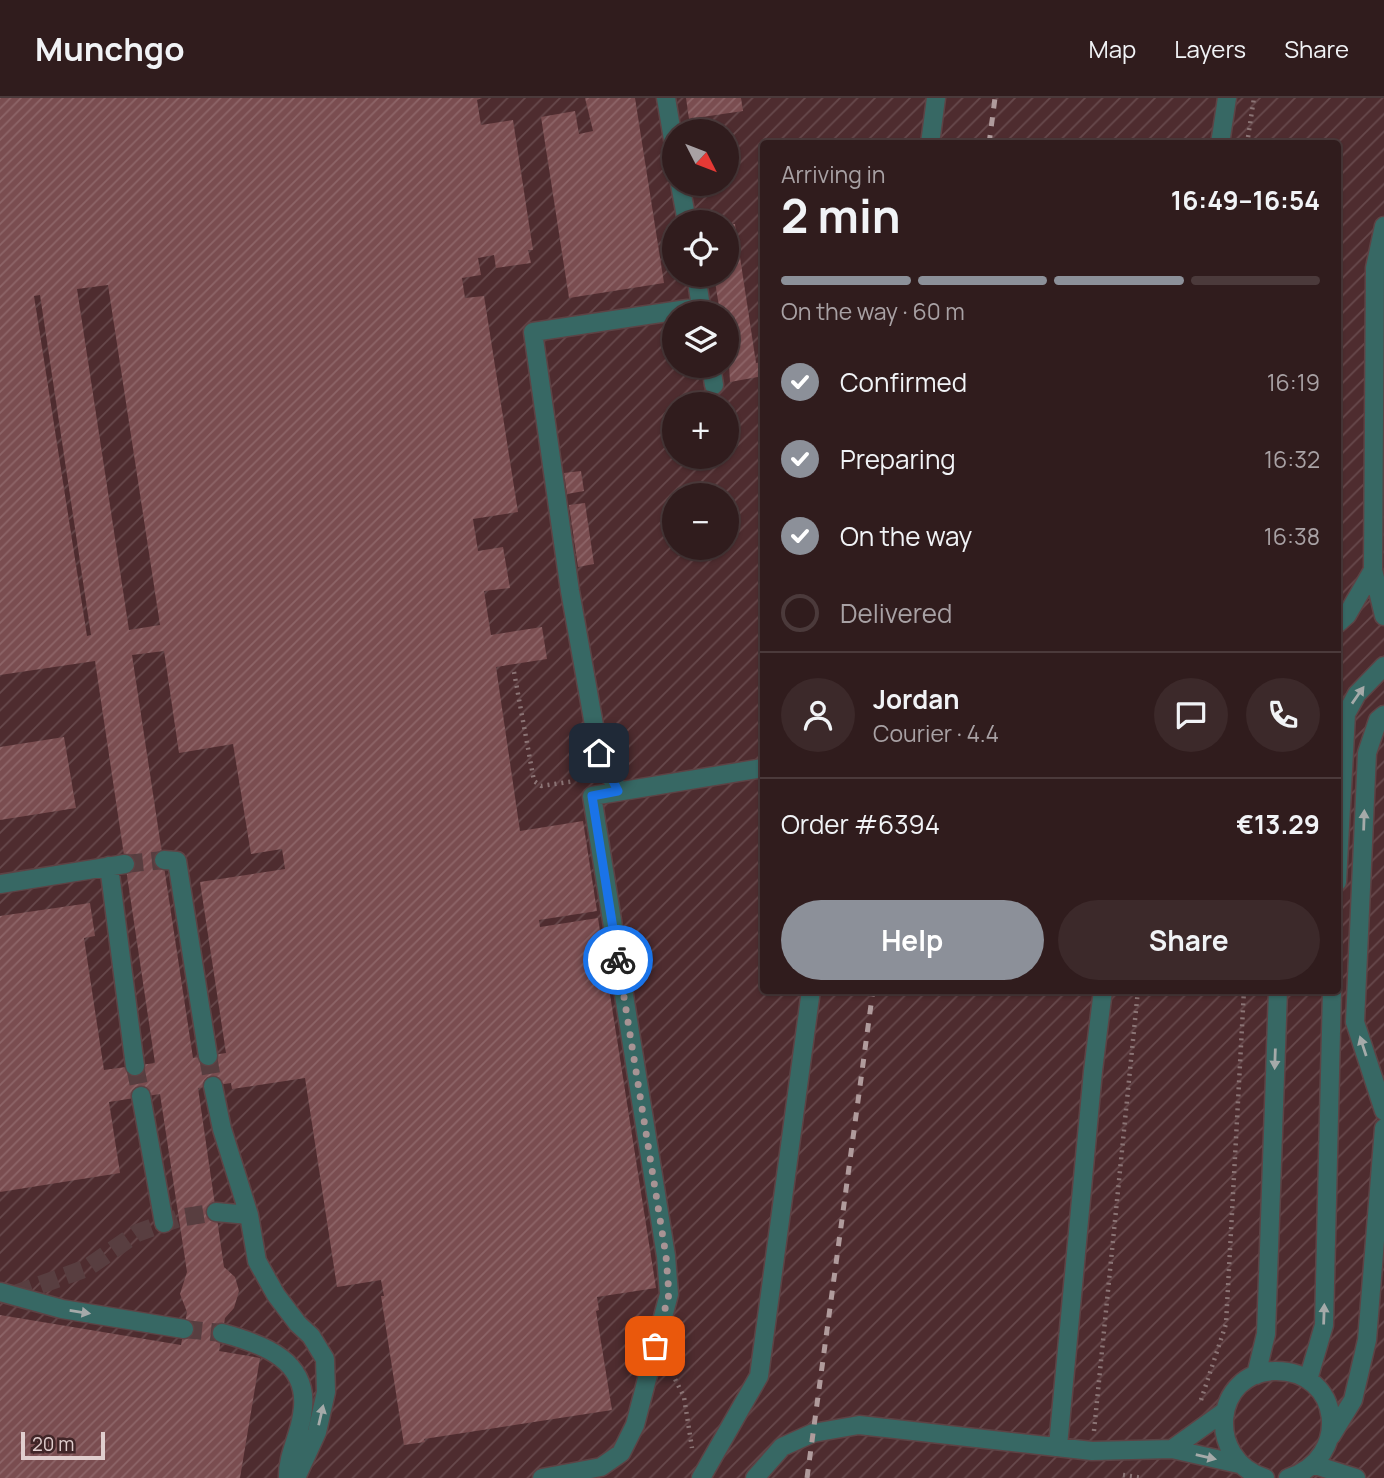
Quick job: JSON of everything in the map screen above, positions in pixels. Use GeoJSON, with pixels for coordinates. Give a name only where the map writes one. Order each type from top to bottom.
{"type":"FeatureCollection","features":[{"type":"Feature","properties":{"kind":"lane"},"geometry":{"type":"LineString","coordinates":[[666,98],[670,119]]}},
{"type":"Feature","properties":{"kind":"lane"},"geometry":{"type":"LineString","coordinates":[[931,140],[936,98]]}},
{"type":"Feature","properties":{"kind":"lane"},"geometry":{"type":"LineString","coordinates":[[1221,140],[1227,98]]}},
{"type":"Feature","properties":{"kind":"lane"},"geometry":{"type":"LineString","coordinates":[[1384,226],[1375,268],[1373,570],[1384,616]]}},
{"type":"Feature","properties":{"kind":"lane"},"geometry":{"type":"LineString","coordinates":[[618,791],[599,753],[570,591],[533,332],[662,315]]}},
{"type":"Feature","properties":{"kind":"lane"},"geometry":{"type":"LineString","coordinates":[[713,378],[714,385]]}},
{"type":"Feature","properties":{"kind":"lane"},"geometry":{"type":"LineString","coordinates":[[1342,619],[1373,570]]}},
{"type":"Feature","properties":{"kind":"lane"},"geometry":{"type":"LineString","coordinates":[[1341,807],[1346,714],[1357,694],[1384,666]]}},
{"type":"Feature","properties":{"kind":"lane"},"geometry":{"type":"LineString","coordinates":[[1384,715],[1378,720],[1367,752],[1355,1023],[1384,1111]]}},
{"type":"Feature","properties":{"kind":"lane"},"geometry":{"type":"LineString","coordinates":[[542,1478],[601,1467],[621,1453],[635,1425],[669,1294],[666,1256],[592,796],[760,768]]}},
{"type":"Feature","properties":{"kind":"lane"},"geometry":{"type":"LineString","coordinates":[[164,860],[177,862],[208,1056]]}},
{"type":"Feature","properties":{"kind":"lane"},"geometry":{"type":"LineString","coordinates":[[0,884],[117,865],[135,1066]]}},
{"type":"Feature","properties":{"kind":"lane"},"geometry":{"type":"LineString","coordinates":[[701,1478],[760,1376],[810,994]]}},
{"type":"Feature","properties":{"kind":"lane"},"geometry":{"type":"LineString","coordinates":[[1058,1446],[1103,994]]}},
{"type":"Feature","properties":{"kind":"lane"},"geometry":{"type":"LineString","coordinates":[[1256,1375],[1266,1334],[1278,994]]}},
{"type":"Feature","properties":{"kind":"lane"},"geometry":{"type":"LineString","coordinates":[[1308,1380],[1324,1325],[1332,994]]}},
{"type":"Feature","properties":{"kind":"lane"},"geometry":{"type":"LineString","coordinates":[[213,1086],[222,1129],[248,1215],[257,1261],[276,1295],[311,1336],[326,1359],[326,1392],[317,1432],[296,1478]]}},
{"type":"Feature","properties":{"kind":"lane"},"geometry":{"type":"LineString","coordinates":[[141,1097],[164,1223]]}},
{"type":"Feature","properties":{"kind":"lane"},"geometry":{"type":"LineString","coordinates":[[1289,1478],[1315,1465],[1353,1400],[1367,1340],[1384,1128]]}},
{"type":"Feature","properties":{"kind":"lane"},"geometry":{"type":"LineString","coordinates":[[216,1212],[248,1215]]}},
{"type":"Feature","properties":{"kind":"lane"},"geometry":{"type":"LineString","coordinates":[[7,1293],[62,1309],[184,1329]]}},
{"type":"Feature","properties":{"kind":"lane"},"geometry":{"type":"LineString","coordinates":[[222,1333],[258,1342],[278,1353],[293,1369],[301,1389],[303,1412],[287,1462],[288,1478]]}},
{"type":"Feature","properties":{"kind":"lane"},"geometry":{"type":"LineString","coordinates":[[1172,1449],[1225,1411],[1237,1390],[1256,1375],[1273,1371],[1292,1372],[1308,1380],[1320,1391],[1328,1404],[1332,1420],[1331,1436]]}},
{"type":"Feature","properties":{"kind":"lane"},"geometry":{"type":"LineString","coordinates":[[1225,1411],[1225,1440],[1252,1474]]}},
{"type":"Feature","properties":{"kind":"lane"},"geometry":{"type":"LineString","coordinates":[[755,1478],[782,1447],[836,1427],[859,1425],[1092,1451],[1172,1449],[1252,1474]]}},
{"type":"Feature","properties":{"kind":"lane"},"geometry":{"type":"LineString","coordinates":[[1315,1465],[1356,1478]]}},
{"type":"Feature","properties":{"kind":"path"},"geometry":{"type":"LineString","coordinates":[[1248,140],[1254,98]]}},
{"type":"Feature","properties":{"kind":"path"},"geometry":{"type":"LineString","coordinates":[[514,672],[534,781],[541,786],[583,780]]}},
{"type":"Feature","properties":{"kind":"path"},"geometry":{"type":"LineString","coordinates":[[1092,1451],[1138,994]]}},
{"type":"Feature","properties":{"kind":"path"},"geometry":{"type":"LineString","coordinates":[[1195,1410],[1226,1324],[1244,994]]}},
{"type":"Feature","properties":{"kind":"path"},"geometry":{"type":"LineString","coordinates":[[1116,1475],[1143,1478]]}},
{"type":"Feature","properties":{"kind":"shaded area"},"geometry":{"type":"Polygon","coordinates":[[[0,98],[1384,98],[1384,1478],[0,1478],[0,98]]]}},
{"type":"Feature","properties":{"kind":"building"},"geometry":{"type":"Polygon","coordinates":[[[0,98],[482,98],[477,100],[481,125],[513,120],[533,250],[528,250],[531,263],[496,268],[494,255],[478,258],[481,275],[462,278],[465,298],[484,296],[518,512],[473,519],[478,551],[503,547],[510,588],[484,591],[491,635],[542,627],[547,659],[496,667],[520,831],[583,821],[597,911],[539,920],[540,927],[598,918],[656,1288],[597,1297],[599,1310],[596,1311],[612,1410],[424,1439],[425,1442],[404,1445],[381,1296],[384,1296],[381,1280],[337,1287],[305,1078],[232,1089],[231,1083],[198,1088],[224,1267],[235,1277],[239,1291],[234,1308],[225,1318],[219,1351],[260,1358],[240,1478],[0,1478],[0,1315],[181,1345],[187,1312],[180,1294],[187,1272],[160,1094],[109,1102],[120,1173],[0,1192],[0,916],[90,903],[95,936],[84,938],[104,1070],[155,1063],[95,661],[0,675],[0,98]],[[108,285],[77,289],[129,630],[160,625],[108,285]],[[40,295],[34,296],[87,636],[91,635],[40,295]],[[164,651],[132,655],[193,1058],[226,1053],[200,882],[285,869],[282,849],[251,854],[233,744],[179,753],[164,651]]]}},
{"type":"Feature","properties":{"kind":"building"},"geometry":{"type":"Polygon","coordinates":[[[585,98],[635,98],[662,283],[569,298],[541,117],[575,111],[579,134],[593,131],[585,98]]]}},
{"type":"Feature","properties":{"kind":"building"},"geometry":{"type":"Polygon","coordinates":[[[686,98],[741,98],[743,111],[689,119],[686,98]]]}},
{"type":"Feature","properties":{"kind":"building"},"geometry":{"type":"Polygon","coordinates":[[[739,250],[756,363],[760,362],[760,377],[730,382],[730,378],[739,378],[739,301],[718,301],[716,287],[739,287],[739,250]]]}},
{"type":"Feature","properties":{"kind":"building"},"geometry":{"type":"Polygon","coordinates":[[[581,471],[584,491],[567,494],[564,473],[581,471]]]}},
{"type":"Feature","properties":{"kind":"building"},"geometry":{"type":"Polygon","coordinates":[[[585,503],[594,564],[578,567],[569,505],[585,503]]]}},
{"type":"Feature","properties":{"kind":"building"},"geometry":{"type":"Polygon","coordinates":[[[64,737],[76,808],[0,820],[0,747],[64,737]]]}},
{"type":"Feature","properties":{"kind":"tunnel"},"geometry":{"type":"LineString","coordinates":[[125,864],[164,860]]}},
{"type":"Feature","properties":{"kind":"tunnel"},"geometry":{"type":"LineString","coordinates":[[208,1056],[213,1086]]}},
{"type":"Feature","properties":{"kind":"tunnel"},"geometry":{"type":"LineString","coordinates":[[135,1066],[141,1096]]}},
{"type":"Feature","properties":{"kind":"tunnel"},"geometry":{"type":"LineString","coordinates":[[15,1294],[87,1268],[137,1233],[179,1218],[216,1212]]}},
{"type":"Feature","properties":{"kind":"tunnel"},"geometry":{"type":"LineString","coordinates":[[184,1329],[222,1333]]}},
{"type":"Feature","properties":{"kind":"railway"},"geometry":{"type":"LineString","coordinates":[[990,140],[995,98]]}},
{"type":"Feature","properties":{"kind":"railway"},"geometry":{"type":"LineString","coordinates":[[807,1478],[872,994]]}},
{"type":"Feature","properties":{"kind":"way so far"},"geometry":{"type":"LineString","coordinates":[[618,960],[666,1256],[669,1294],[655,1346]]}},
{"type":"Feature","properties":{"kind":"route"},"geometry":{"type":"LineString","coordinates":[[599,753],[618,791],[592,796],[618,960]]}}]}
